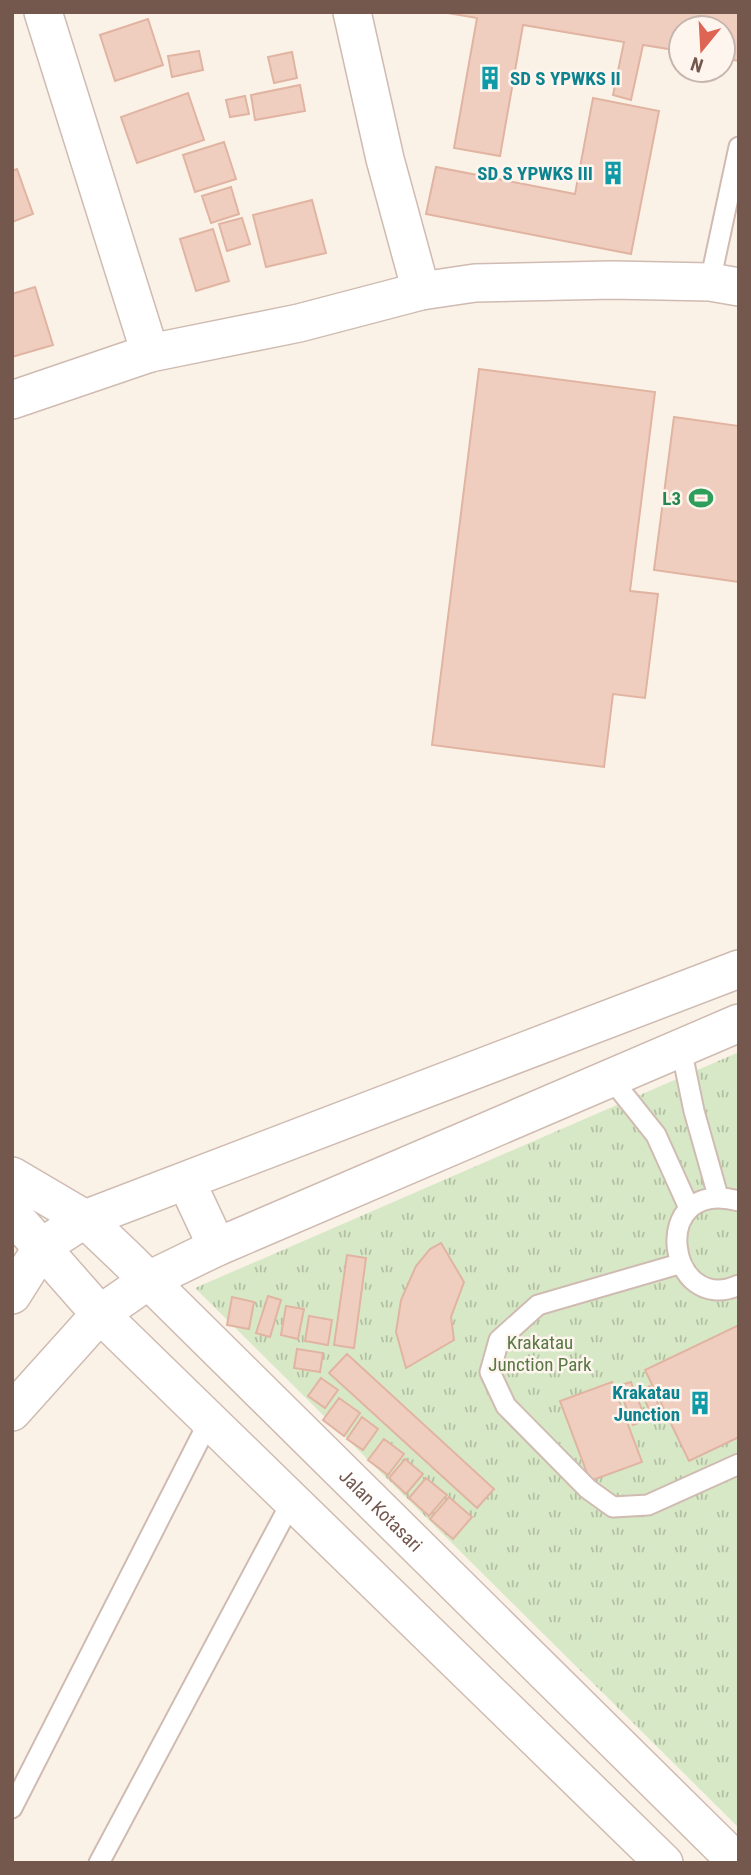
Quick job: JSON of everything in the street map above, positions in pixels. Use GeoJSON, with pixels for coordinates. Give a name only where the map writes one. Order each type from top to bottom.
{"type":"FeatureCollection","features":[{"type":"Feature","properties":{"kind":"street"},"geometry":{"type":"LineString","coordinates":[[43,12],[150,353]]}},
{"type":"Feature","properties":{"kind":"street"},"geometry":{"type":"LineString","coordinates":[[352,12],[385,159],[421,291]]}},
{"type":"Feature","properties":{"kind":"street"},"geometry":{"type":"LineString","coordinates":[[12,400],[150,353],[299,323],[421,291],[475,283],[724,284]]}},
{"type":"Feature","properties":{"kind":"street"},"geometry":{"type":"LineString","coordinates":[[12,1294],[43,1246],[85,1219],[187,1183],[739,970]]}},
{"type":"Feature","properties":{"kind":"street"},"geometry":{"type":"LineString","coordinates":[[12,1412],[100,1314],[149,1280],[216,1247],[609,1076],[739,1023]]}},
{"type":"Feature","properties":{"kind":"street","name":"Jalan Kotasari"},"geometry":{"type":"LineString","coordinates":[[12,1176],[85,1219],[738,1863]]}},
{"type":"Feature","properties":{"kind":"street"},"geometry":{"type":"LineString","coordinates":[[187,1183],[216,1247]]}},
{"type":"Feature","properties":{"kind":"street"},"geometry":{"type":"LineString","coordinates":[[12,1214],[43,1246],[100,1314],[664,1863]]}},
{"type":"Feature","properties":{"kind":"lane"},"geometry":{"type":"LineString","coordinates":[[724,284],[739,147]]}},
{"type":"Feature","properties":{"kind":"lane"},"geometry":{"type":"LineString","coordinates":[[681,1048],[694,1111],[718,1196]]}},
{"type":"Feature","properties":{"kind":"lane"},"geometry":{"type":"LineString","coordinates":[[609,1076],[656,1135],[689,1208]]}},
{"type":"Feature","properties":{"kind":"lane"},"geometry":{"type":"LineString","coordinates":[[739,1201],[718,1196],[689,1208],[675,1234],[679,1264],[699,1285],[727,1290],[739,1284]]}},
{"type":"Feature","properties":{"kind":"lane"},"geometry":{"type":"LineString","coordinates":[[679,1264],[538,1305],[499,1340],[490,1372],[506,1406],[588,1489],[613,1507],[648,1504],[739,1464]]}},
{"type":"Feature","properties":{"kind":"lane"},"geometry":{"type":"LineString","coordinates":[[12,1808],[209,1421]]}},
{"type":"Feature","properties":{"kind":"lane"},"geometry":{"type":"LineString","coordinates":[[99,1863],[292,1502]]}},
{"type":"Feature","properties":{"kind":"green space","name":"Krakatau Junction Park"},"geometry":{"type":"Polygon","coordinates":[[[739,1052],[739,1828],[195,1288],[739,1052]]]}},
{"type":"Feature","properties":{"kind":"building","name":"SD S YPWKS II"},"geometry":{"type":"Polygon","coordinates":[[[442,12],[739,12],[739,61],[737,14],[667,14],[667,49],[643,45],[631,100],[613,95],[624,42],[523,25],[500,156],[454,148],[477,18],[442,12]]]}},
{"type":"Feature","properties":{"kind":"building"},"geometry":{"type":"Polygon","coordinates":[[[148,19],[163,65],[115,81],[100,35],[148,19]]]}},
{"type":"Feature","properties":{"kind":"building"},"geometry":{"type":"Polygon","coordinates":[[[199,51],[203,70],[172,77],[168,56],[199,51]]]}},
{"type":"Feature","properties":{"kind":"building"},"geometry":{"type":"Polygon","coordinates":[[[292,52],[297,78],[274,83],[268,57],[292,52]]]}},
{"type":"Feature","properties":{"kind":"building"},"geometry":{"type":"Polygon","coordinates":[[[300,85],[305,111],[255,120],[251,95],[300,85]]]}},
{"type":"Feature","properties":{"kind":"building"},"geometry":{"type":"Polygon","coordinates":[[[188,93],[204,140],[137,163],[121,117],[188,93]]]}},
{"type":"Feature","properties":{"kind":"building"},"geometry":{"type":"Polygon","coordinates":[[[245,96],[249,114],[230,117],[226,100],[245,96]]]}},
{"type":"Feature","properties":{"kind":"building","name":"SD S YPWKS III"},"geometry":{"type":"Polygon","coordinates":[[[593,98],[659,111],[631,254],[426,214],[436,167],[575,194],[593,98]]]}},
{"type":"Feature","properties":{"kind":"building"},"geometry":{"type":"Polygon","coordinates":[[[224,142],[236,179],[195,192],[183,155],[224,142]]]}},
{"type":"Feature","properties":{"kind":"building"},"geometry":{"type":"Polygon","coordinates":[[[17,169],[33,214],[12,222],[12,171],[17,169]]]}},
{"type":"Feature","properties":{"kind":"building"},"geometry":{"type":"Polygon","coordinates":[[[231,187],[239,214],[211,223],[202,196],[231,187]]]}},
{"type":"Feature","properties":{"kind":"building"},"geometry":{"type":"Polygon","coordinates":[[[312,200],[326,253],[266,267],[253,215],[312,200]]]}},
{"type":"Feature","properties":{"kind":"building"},"geometry":{"type":"Polygon","coordinates":[[[242,218],[250,244],[227,251],[219,224],[242,218]]]}},
{"type":"Feature","properties":{"kind":"building"},"geometry":{"type":"Polygon","coordinates":[[[213,229],[229,281],[196,291],[180,239],[213,229]]]}},
{"type":"Feature","properties":{"kind":"building"},"geometry":{"type":"Polygon","coordinates":[[[35,287],[53,345],[12,357],[12,294],[35,287]]]}},
{"type":"Feature","properties":{"kind":"building"},"geometry":{"type":"Polygon","coordinates":[[[479,369],[655,392],[630,591],[658,594],[645,698],[613,694],[604,767],[432,745],[479,369]]]}},
{"type":"Feature","properties":{"kind":"building","name":"L3"},"geometry":{"type":"Polygon","coordinates":[[[674,417],[739,426],[739,582],[654,570],[674,417]]]}},
{"type":"Feature","properties":{"kind":"building"},"geometry":{"type":"Polygon","coordinates":[[[441,1243],[464,1282],[451,1317],[454,1340],[406,1368],[396,1332],[401,1300],[416,1266],[430,1249],[441,1243]]]}},
{"type":"Feature","properties":{"kind":"building"},"geometry":{"type":"Polygon","coordinates":[[[347,1255],[366,1258],[354,1348],[334,1345],[347,1255]]]}},
{"type":"Feature","properties":{"kind":"building"},"geometry":{"type":"Polygon","coordinates":[[[268,1296],[281,1300],[270,1337],[256,1333],[268,1296]]]}},
{"type":"Feature","properties":{"kind":"building"},"geometry":{"type":"Polygon","coordinates":[[[232,1297],[254,1302],[249,1329],[227,1325],[232,1297]]]}},
{"type":"Feature","properties":{"kind":"building"},"geometry":{"type":"Polygon","coordinates":[[[286,1306],[304,1309],[298,1339],[281,1335],[286,1306]]]}},
{"type":"Feature","properties":{"kind":"building"},"geometry":{"type":"Polygon","coordinates":[[[309,1316],[332,1320],[328,1345],[305,1341],[309,1316]]]}},
{"type":"Feature","properties":{"kind":"building","name":"Krakatau Junction"},"geometry":{"type":"Polygon","coordinates":[[[739,1325],[739,1437],[689,1461],[645,1370],[739,1325]]]}},
{"type":"Feature","properties":{"kind":"building"},"geometry":{"type":"Polygon","coordinates":[[[297,1349],[323,1353],[320,1372],[294,1368],[297,1349]]]}},
{"type":"Feature","properties":{"kind":"building"},"geometry":{"type":"Polygon","coordinates":[[[347,1354],[494,1489],[477,1508],[329,1373],[347,1354]]]}},
{"type":"Feature","properties":{"kind":"building"},"geometry":{"type":"Polygon","coordinates":[[[321,1378],[338,1390],[325,1408],[308,1396],[321,1378]]]}},
{"type":"Feature","properties":{"kind":"building"},"geometry":{"type":"Polygon","coordinates":[[[612,1382],[642,1462],[590,1481],[560,1401],[612,1382]]]}},
{"type":"Feature","properties":{"kind":"building"},"geometry":{"type":"Polygon","coordinates":[[[631,1382],[646,1420],[633,1425],[618,1386],[631,1382]]]}},
{"type":"Feature","properties":{"kind":"building"},"geometry":{"type":"Polygon","coordinates":[[[650,1386],[663,1415],[654,1420],[640,1390],[650,1386]]]}},
{"type":"Feature","properties":{"kind":"building"},"geometry":{"type":"Polygon","coordinates":[[[339,1398],[360,1413],[344,1436],[323,1420],[339,1398]]]}},
{"type":"Feature","properties":{"kind":"building"},"geometry":{"type":"Polygon","coordinates":[[[362,1417],[378,1429],[363,1450],[347,1439],[362,1417]]]}},
{"type":"Feature","properties":{"kind":"building"},"geometry":{"type":"Polygon","coordinates":[[[384,1439],[404,1454],[388,1475],[368,1460],[384,1439]]]}},
{"type":"Feature","properties":{"kind":"building"},"geometry":{"type":"Polygon","coordinates":[[[405,1459],[423,1474],[406,1494],[389,1478],[405,1459]]]}},
{"type":"Feature","properties":{"kind":"building"},"geometry":{"type":"Polygon","coordinates":[[[426,1478],[447,1495],[429,1516],[409,1498],[426,1478]]]}},
{"type":"Feature","properties":{"kind":"building"},"geometry":{"type":"Polygon","coordinates":[[[449,1497],[472,1517],[453,1539],[430,1519],[449,1497]]]}},
{"type":"Feature","properties":{"kind":"place","name":"SD S YPWKS II"},"geometry":{"type":"Point","coordinates":[490,78]}},
{"type":"Feature","properties":{"kind":"place","name":"SD S YPWKS III"},"geometry":{"type":"Point","coordinates":[613,173]}},
{"type":"Feature","properties":{"kind":"place","name":"L3"},"geometry":{"type":"Point","coordinates":[701,498]}},
{"type":"Feature","properties":{"kind":"place","name":"Krakatau Junction"},"geometry":{"type":"Point","coordinates":[700,1403]}}]}
